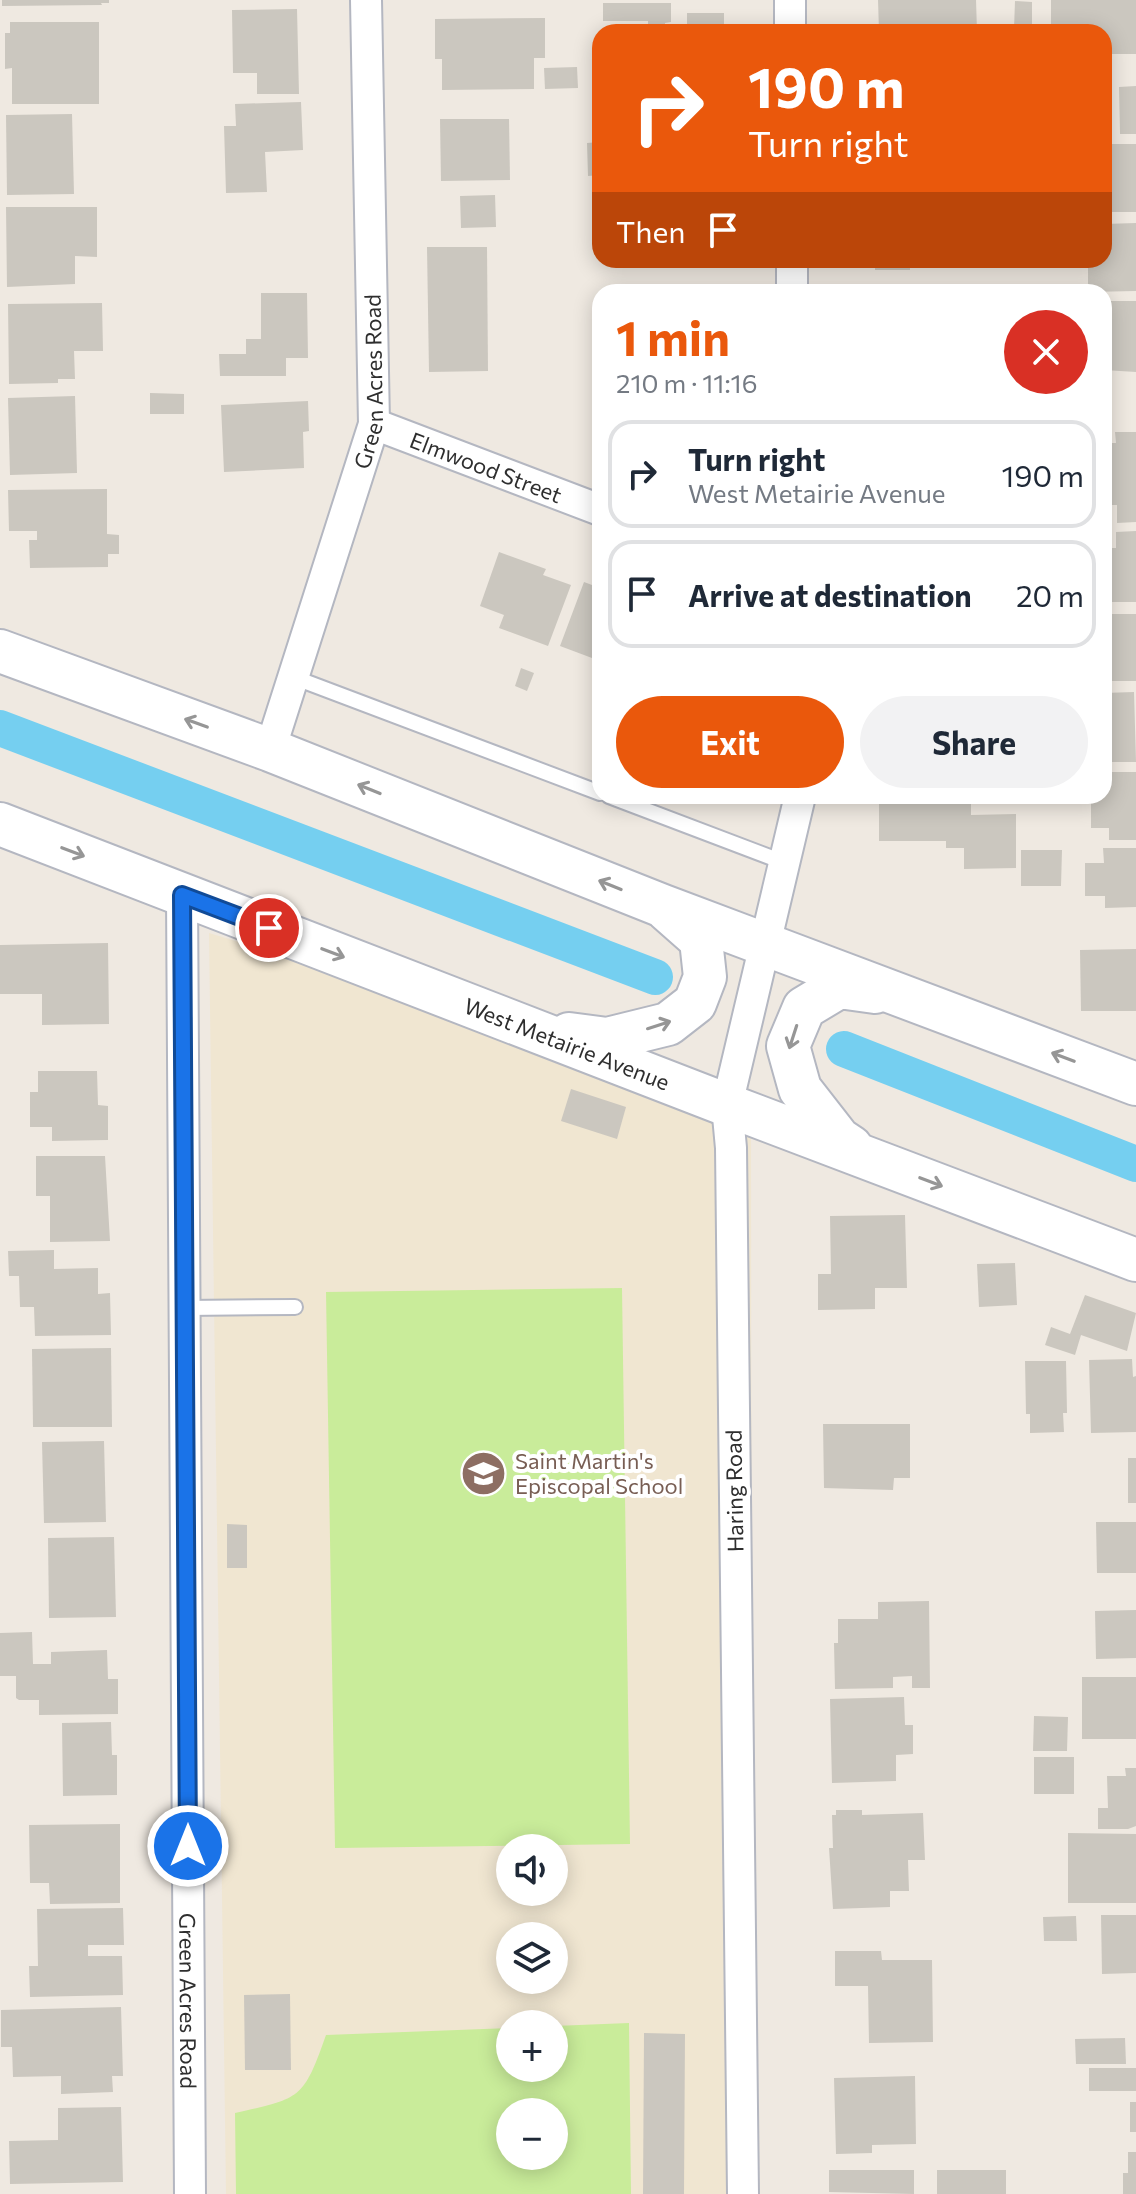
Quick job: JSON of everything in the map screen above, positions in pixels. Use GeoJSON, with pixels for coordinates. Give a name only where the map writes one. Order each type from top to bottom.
{"type":"FeatureCollection","features":[{"type":"Feature","properties":{"kind":"main road"},"geometry":{"type":"LineString","coordinates":[[0,651],[270,750],[764,945],[1136,1084]]}},
{"type":"Feature","properties":{"kind":"main road","name":"West Metairie Avenue"},"geometry":{"type":"LineString","coordinates":[[0,824],[1136,1260]]}},
{"type":"Feature","properties":{"kind":"main road"},"geometry":{"type":"LineString","coordinates":[[528,1028],[607,1039],[668,1024],[695,1003],[705,977],[701,940],[663,906]]}},
{"type":"Feature","properties":{"kind":"main road"},"geometry":{"type":"LineString","coordinates":[[869,1158],[839,1139],[800,1089],[788,1046],[804,1008],[839,987],[900,996]]}},
{"type":"Feature","properties":{"kind":"street","name":"Green Acres Road"},"geometry":{"type":"LineString","coordinates":[[270,750],[374,424],[366,0]]}},
{"type":"Feature","properties":{"kind":"street"},"geometry":{"type":"LineString","coordinates":[[790,0],[790,24]]}},
{"type":"Feature","properties":{"kind":"street","name":"Elmwood Street"},"geometry":{"type":"LineString","coordinates":[[374,424],[592,507]]}},
{"type":"Feature","properties":{"kind":"street","name":"Haring Road"},"geometry":{"type":"LineString","coordinates":[[743,2194],[731,1148],[727,1105],[798,804]]}},
{"type":"Feature","properties":{"kind":"street","name":"Green Acres Road"},"geometry":{"type":"LineString","coordinates":[[182,895],[190,2194]]}},
{"type":"Feature","properties":{"kind":"lane"},"geometry":{"type":"LineString","coordinates":[[293,677],[592,790]]}},
{"type":"Feature","properties":{"kind":"lane"},"geometry":{"type":"LineString","coordinates":[[630,804],[783,862]]}},
{"type":"Feature","properties":{"kind":"lane"},"geometry":{"type":"LineString","coordinates":[[185,1308],[295,1307]]}},
{"type":"Feature","properties":{"kind":"shaded area","name":"Saint Martin's Episcopal School"},"geometry":{"type":"Polygon","coordinates":[[[209,933],[751,1098],[752,2194],[226,2194],[209,933]]]}},
{"type":"Feature","properties":{"kind":"green space"},"geometry":{"type":"Polygon","coordinates":[[[622,1288],[630,1844],[568,1845],[568,1834],[496,1834],[496,1846],[335,1848],[326,1292],[622,1288]]]}},
{"type":"Feature","properties":{"kind":"green space"},"geometry":{"type":"Polygon","coordinates":[[[629,2023],[631,2194],[236,2194],[235,2113],[274,2104],[297,2093],[311,2072],[326,2035],[496,2029],[496,2082],[568,2082],[568,2025],[629,2023]]]}},
{"type":"Feature","properties":{"kind":"building"},"geometry":{"type":"Polygon","coordinates":[[[2,0],[109,0],[109,3],[2,6],[2,0]]]}},
{"type":"Feature","properties":{"kind":"building"},"geometry":{"type":"Polygon","coordinates":[[[878,0],[976,0],[977,24],[879,24],[878,0]]]}},
{"type":"Feature","properties":{"kind":"building"},"geometry":{"type":"Polygon","coordinates":[[[1051,0],[1136,0],[1136,54],[1112,54],[1112,24],[1051,24],[1051,0]]]}},
{"type":"Feature","properties":{"kind":"building"},"geometry":{"type":"Polygon","coordinates":[[[1015,1],[1032,2],[1032,24],[1014,24],[1015,1]]]}},
{"type":"Feature","properties":{"kind":"building"},"geometry":{"type":"Polygon","coordinates":[[[603,3],[671,3],[671,22],[665,24],[603,21],[603,3]]]}},
{"type":"Feature","properties":{"kind":"building"},"geometry":{"type":"Polygon","coordinates":[[[297,9],[299,94],[257,94],[257,73],[233,73],[232,10],[297,9]]]}},
{"type":"Feature","properties":{"kind":"building"},"geometry":{"type":"Polygon","coordinates":[[[687,13],[724,13],[724,24],[687,24],[687,13]]]}},
{"type":"Feature","properties":{"kind":"building"},"geometry":{"type":"Polygon","coordinates":[[[545,18],[545,58],[534,58],[534,89],[442,90],[442,59],[435,59],[435,19],[545,18]]]}},
{"type":"Feature","properties":{"kind":"building"},"geometry":{"type":"Polygon","coordinates":[[[10,22],[99,22],[99,104],[12,104],[12,68],[5,69],[5,33],[10,33],[10,22]]]}},
{"type":"Feature","properties":{"kind":"building"},"geometry":{"type":"Polygon","coordinates":[[[577,67],[578,88],[545,89],[544,68],[577,67]]]}},
{"type":"Feature","properties":{"kind":"building"},"geometry":{"type":"Polygon","coordinates":[[[1136,86],[1136,134],[1120,134],[1119,87],[1136,86]]]}},
{"type":"Feature","properties":{"kind":"building"},"geometry":{"type":"Polygon","coordinates":[[[301,102],[303,150],[265,152],[267,192],[226,193],[224,126],[236,126],[235,104],[301,102]]]}},
{"type":"Feature","properties":{"kind":"building"},"geometry":{"type":"Polygon","coordinates":[[[72,114],[74,194],[7,195],[6,115],[72,114]]]}},
{"type":"Feature","properties":{"kind":"building"},"geometry":{"type":"Polygon","coordinates":[[[440,119],[509,119],[510,180],[441,181],[440,119]]]}},
{"type":"Feature","properties":{"kind":"building"},"geometry":{"type":"Polygon","coordinates":[[[587,143],[592,143],[592,176],[588,176],[587,143]]]}},
{"type":"Feature","properties":{"kind":"building"},"geometry":{"type":"Polygon","coordinates":[[[1112,144],[1136,144],[1136,212],[1112,212],[1112,144]]]}},
{"type":"Feature","properties":{"kind":"building"},"geometry":{"type":"Polygon","coordinates":[[[495,195],[496,227],[461,228],[460,196],[495,195]]]}},
{"type":"Feature","properties":{"kind":"building"},"geometry":{"type":"Polygon","coordinates":[[[6,207],[97,207],[97,257],[75,256],[75,284],[7,287],[6,207]]]}},
{"type":"Feature","properties":{"kind":"building"},"geometry":{"type":"Polygon","coordinates":[[[1136,223],[1136,291],[1112,292],[1112,284],[1088,284],[1088,268],[1112,268],[1112,224],[1136,223]]]}},
{"type":"Feature","properties":{"kind":"building"},"geometry":{"type":"Polygon","coordinates":[[[427,247],[487,247],[488,371],[429,372],[427,247]]]}},
{"type":"Feature","properties":{"kind":"building"},"geometry":{"type":"Polygon","coordinates":[[[875,268],[910,268],[910,270],[875,268]]]}},
{"type":"Feature","properties":{"kind":"building"},"geometry":{"type":"Polygon","coordinates":[[[261,293],[307,293],[308,358],[286,358],[286,376],[220,376],[219,354],[246,354],[246,339],[261,339],[261,293]]]}},
{"type":"Feature","properties":{"kind":"building"},"geometry":{"type":"Polygon","coordinates":[[[1112,301],[1136,301],[1136,372],[1112,370],[1112,301]]]}},
{"type":"Feature","properties":{"kind":"building"},"geometry":{"type":"Polygon","coordinates":[[[102,303],[103,351],[74,351],[75,379],[58,379],[58,383],[9,384],[8,304],[102,303]]]}},
{"type":"Feature","properties":{"kind":"building"},"geometry":{"type":"Polygon","coordinates":[[[150,393],[184,394],[184,414],[150,414],[150,393]]]}},
{"type":"Feature","properties":{"kind":"building"},"geometry":{"type":"Polygon","coordinates":[[[75,396],[77,473],[10,475],[8,398],[75,396]]]}},
{"type":"Feature","properties":{"kind":"building"},"geometry":{"type":"Polygon","coordinates":[[[308,401],[309,431],[303,432],[304,468],[224,472],[221,405],[308,401]]]}},
{"type":"Feature","properties":{"kind":"building"},"geometry":{"type":"Polygon","coordinates":[[[1115,432],[1136,432],[1136,522],[1117,523],[1117,505],[1112,505],[1112,443],[1116,443],[1115,432]]]}},
{"type":"Feature","properties":{"kind":"building"},"geometry":{"type":"Polygon","coordinates":[[[107,489],[107,534],[119,535],[119,554],[108,554],[108,567],[30,568],[29,540],[37,540],[37,531],[9,531],[8,490],[107,489]]]}},
{"type":"Feature","properties":{"kind":"building"},"geometry":{"type":"Polygon","coordinates":[[[1136,531],[1136,602],[1112,602],[1112,548],[1116,548],[1116,532],[1136,531]]]}},
{"type":"Feature","properties":{"kind":"building"},"geometry":{"type":"Polygon","coordinates":[[[499,552],[546,569],[543,575],[571,585],[548,646],[499,628],[504,615],[480,606],[499,552]]]}},
{"type":"Feature","properties":{"kind":"building"},"geometry":{"type":"Polygon","coordinates":[[[584,582],[592,585],[592,658],[560,646],[584,582]]]}},
{"type":"Feature","properties":{"kind":"building"},"geometry":{"type":"Polygon","coordinates":[[[1112,614],[1136,614],[1136,681],[1112,681],[1112,614]]]}},
{"type":"Feature","properties":{"kind":"building"},"geometry":{"type":"Polygon","coordinates":[[[521,668],[534,673],[527,691],[515,686],[521,668]]]}},
{"type":"Feature","properties":{"kind":"building"},"geometry":{"type":"Polygon","coordinates":[[[1134,692],[1136,762],[1112,762],[1112,693],[1134,692]]]}},
{"type":"Feature","properties":{"kind":"building"},"geometry":{"type":"Polygon","coordinates":[[[1112,772],[1136,772],[1136,840],[1109,840],[1109,828],[1091,828],[1091,804],[1112,804],[1112,772]]]}},
{"type":"Feature","properties":{"kind":"building"},"geometry":{"type":"Polygon","coordinates":[[[879,804],[971,804],[971,815],[1016,814],[1016,868],[964,869],[964,848],[946,848],[946,841],[879,841],[879,804]]]}},
{"type":"Feature","properties":{"kind":"building"},"geometry":{"type":"Polygon","coordinates":[[[1103,848],[1136,848],[1136,907],[1105,908],[1105,896],[1085,896],[1085,863],[1104,863],[1103,848]]]}},
{"type":"Feature","properties":{"kind":"building"},"geometry":{"type":"Polygon","coordinates":[[[1021,850],[1062,850],[1061,886],[1021,886],[1021,850]]]}},
{"type":"Feature","properties":{"kind":"building"},"geometry":{"type":"Polygon","coordinates":[[[108,943],[109,1024],[42,1025],[42,994],[0,994],[0,945],[108,943]]]}},
{"type":"Feature","properties":{"kind":"building"},"geometry":{"type":"Polygon","coordinates":[[[1136,949],[1136,1011],[1081,1011],[1080,950],[1136,949]]]}},
{"type":"Feature","properties":{"kind":"building"},"geometry":{"type":"Polygon","coordinates":[[[38,1071],[97,1071],[98,1105],[108,1106],[108,1140],[52,1141],[52,1127],[30,1127],[30,1092],[38,1092],[38,1071]]]}},
{"type":"Feature","properties":{"kind":"building"},"geometry":{"type":"Polygon","coordinates":[[[571,1089],[626,1107],[617,1139],[561,1121],[571,1089]]]}},
{"type":"Feature","properties":{"kind":"building"},"geometry":{"type":"Polygon","coordinates":[[[36,1156],[105,1156],[110,1241],[50,1242],[50,1196],[36,1196],[36,1156]]]}},
{"type":"Feature","properties":{"kind":"building"},"geometry":{"type":"Polygon","coordinates":[[[905,1215],[907,1288],[875,1288],[875,1309],[818,1310],[818,1274],[831,1274],[830,1216],[905,1215]]]}},
{"type":"Feature","properties":{"kind":"building"},"geometry":{"type":"Polygon","coordinates":[[[54,1250],[54,1269],[98,1268],[98,1294],[110,1293],[111,1335],[35,1336],[34,1307],[20,1307],[19,1276],[9,1276],[8,1251],[54,1250]]]}},
{"type":"Feature","properties":{"kind":"building"},"geometry":{"type":"Polygon","coordinates":[[[1015,1263],[1017,1305],[979,1307],[977,1264],[1015,1263]]]}},
{"type":"Feature","properties":{"kind":"building"},"geometry":{"type":"Polygon","coordinates":[[[1085,1295],[1136,1313],[1127,1351],[1081,1335],[1075,1355],[1045,1345],[1051,1327],[1070,1334],[1085,1295]]]}},
{"type":"Feature","properties":{"kind":"building"},"geometry":{"type":"Polygon","coordinates":[[[111,1348],[112,1427],[33,1427],[32,1349],[111,1348]]]}},
{"type":"Feature","properties":{"kind":"building"},"geometry":{"type":"Polygon","coordinates":[[[1132,1359],[1133,1377],[1136,1376],[1136,1432],[1091,1433],[1089,1360],[1132,1359]]]}},
{"type":"Feature","properties":{"kind":"building"},"geometry":{"type":"Polygon","coordinates":[[[1025,1361],[1066,1361],[1067,1413],[1063,1413],[1064,1432],[1030,1433],[1030,1414],[1026,1414],[1025,1361]]]}},
{"type":"Feature","properties":{"kind":"building"},"geometry":{"type":"Polygon","coordinates":[[[823,1424],[910,1424],[910,1478],[894,1478],[893,1490],[824,1488],[823,1424]]]}},
{"type":"Feature","properties":{"kind":"building"},"geometry":{"type":"Polygon","coordinates":[[[104,1441],[106,1522],[44,1523],[42,1442],[104,1441]]]}},
{"type":"Feature","properties":{"kind":"building"},"geometry":{"type":"Polygon","coordinates":[[[1128,1458],[1136,1458],[1136,1503],[1128,1503],[1128,1458]]]}},
{"type":"Feature","properties":{"kind":"building"},"geometry":{"type":"Polygon","coordinates":[[[1096,1522],[1136,1522],[1136,1573],[1097,1573],[1096,1522]]]}},
{"type":"Feature","properties":{"kind":"building"},"geometry":{"type":"Polygon","coordinates":[[[227,1524],[247,1525],[247,1568],[227,1568],[227,1524]]]}},
{"type":"Feature","properties":{"kind":"building"},"geometry":{"type":"Polygon","coordinates":[[[114,1537],[116,1617],[49,1618],[48,1538],[114,1537]]]}},
{"type":"Feature","properties":{"kind":"building"},"geometry":{"type":"Polygon","coordinates":[[[929,1601],[930,1688],[912,1688],[912,1676],[893,1677],[893,1688],[835,1689],[834,1643],[838,1643],[838,1619],[878,1619],[878,1602],[929,1601]]]}},
{"type":"Feature","properties":{"kind":"building"},"geometry":{"type":"Polygon","coordinates":[[[1136,1610],[1136,1658],[1096,1659],[1095,1611],[1136,1610]]]}},
{"type":"Feature","properties":{"kind":"building"},"geometry":{"type":"Polygon","coordinates":[[[32,1632],[33,1664],[51,1664],[51,1652],[107,1650],[108,1679],[118,1679],[118,1714],[39,1715],[39,1700],[16,1698],[16,1676],[0,1676],[0,1633],[32,1632]]]}},
{"type":"Feature","properties":{"kind":"building"},"geometry":{"type":"Polygon","coordinates":[[[1082,1677],[1136,1677],[1136,1739],[1082,1739],[1082,1677]]]}},
{"type":"Feature","properties":{"kind":"building"},"geometry":{"type":"Polygon","coordinates":[[[904,1697],[905,1725],[913,1725],[913,1754],[896,1755],[896,1781],[832,1783],[830,1699],[904,1697]]]}},
{"type":"Feature","properties":{"kind":"building"},"geometry":{"type":"Polygon","coordinates":[[[1034,1716],[1068,1717],[1067,1751],[1033,1751],[1034,1716]]]}},
{"type":"Feature","properties":{"kind":"building"},"geometry":{"type":"Polygon","coordinates":[[[111,1722],[112,1755],[117,1755],[117,1795],[63,1796],[62,1723],[111,1722]]]}},
{"type":"Feature","properties":{"kind":"building"},"geometry":{"type":"Polygon","coordinates":[[[1034,1757],[1074,1757],[1074,1794],[1034,1794],[1034,1757]]]}},
{"type":"Feature","properties":{"kind":"building"},"geometry":{"type":"Polygon","coordinates":[[[1125,1768],[1136,1768],[1136,1826],[1098,1829],[1098,1808],[1108,1808],[1107,1776],[1126,1776],[1125,1768]]]}},
{"type":"Feature","properties":{"kind":"building"},"geometry":{"type":"Polygon","coordinates":[[[836,1810],[862,1810],[862,1815],[923,1813],[925,1860],[908,1860],[909,1891],[890,1891],[890,1907],[833,1909],[829,1848],[833,1848],[832,1815],[836,1815],[836,1810]]]}},
{"type":"Feature","properties":{"kind":"building"},"geometry":{"type":"Polygon","coordinates":[[[120,1824],[120,1903],[50,1904],[49,1883],[30,1883],[29,1825],[120,1824]]]}},
{"type":"Feature","properties":{"kind":"building"},"geometry":{"type":"Polygon","coordinates":[[[1068,1833],[1136,1834],[1136,1903],[1068,1903],[1068,1833]]]}},
{"type":"Feature","properties":{"kind":"building"},"geometry":{"type":"Polygon","coordinates":[[[123,1908],[124,1945],[88,1945],[88,1956],[122,1956],[123,1995],[30,1997],[29,1966],[38,1966],[37,1909],[123,1908]]]}},
{"type":"Feature","properties":{"kind":"building"},"geometry":{"type":"Polygon","coordinates":[[[1101,1915],[1136,1915],[1136,1973],[1102,1974],[1101,1915]]]}},
{"type":"Feature","properties":{"kind":"building"},"geometry":{"type":"Polygon","coordinates":[[[1076,1916],[1077,1941],[1044,1941],[1043,1917],[1076,1916]]]}},
{"type":"Feature","properties":{"kind":"building"},"geometry":{"type":"Polygon","coordinates":[[[835,1951],[881,1951],[882,1960],[932,1960],[933,2042],[869,2043],[868,1986],[835,1986],[835,1951]]]}},
{"type":"Feature","properties":{"kind":"building"},"geometry":{"type":"Polygon","coordinates":[[[290,1994],[291,2070],[245,2070],[244,1995],[290,1994]]]}},
{"type":"Feature","properties":{"kind":"building"},"geometry":{"type":"Polygon","coordinates":[[[121,2007],[123,2076],[112,2076],[113,2092],[61,2094],[61,2076],[13,2077],[12,2047],[1,2047],[1,2010],[121,2007]]]}},
{"type":"Feature","properties":{"kind":"building"},"geometry":{"type":"Polygon","coordinates":[[[644,2033],[685,2034],[684,2194],[643,2194],[644,2033]]]}},
{"type":"Feature","properties":{"kind":"building"},"geometry":{"type":"Polygon","coordinates":[[[1125,2038],[1126,2064],[1076,2064],[1075,2039],[1125,2038]]]}},
{"type":"Feature","properties":{"kind":"building"},"geometry":{"type":"Polygon","coordinates":[[[1089,2068],[1136,2068],[1136,2091],[1089,2091],[1089,2068]]]}},
{"type":"Feature","properties":{"kind":"building"},"geometry":{"type":"Polygon","coordinates":[[[915,2076],[916,2144],[872,2145],[872,2153],[836,2154],[834,2078],[915,2076]]]}},
{"type":"Feature","properties":{"kind":"building"},"geometry":{"type":"Polygon","coordinates":[[[1130,2102],[1136,2102],[1136,2132],[1130,2132],[1130,2102]]]}},
{"type":"Feature","properties":{"kind":"building"},"geometry":{"type":"Polygon","coordinates":[[[121,2107],[123,2182],[10,2184],[9,2141],[58,2140],[58,2108],[121,2107]]]}},
{"type":"Feature","properties":{"kind":"building"},"geometry":{"type":"Polygon","coordinates":[[[1128,2152],[1136,2152],[1136,2194],[1123,2194],[1123,2173],[1128,2173],[1128,2152]]]}},
{"type":"Feature","properties":{"kind":"building"},"geometry":{"type":"Polygon","coordinates":[[[829,2170],[914,2170],[914,2194],[829,2192],[829,2170]]]}},
{"type":"Feature","properties":{"kind":"building"},"geometry":{"type":"Polygon","coordinates":[[[937,2170],[1006,2170],[1006,2194],[937,2194],[937,2170]]]}},
{"type":"Feature","properties":{"kind":"waterway"},"geometry":{"type":"LineString","coordinates":[[0,728],[655,977]]}},
{"type":"Feature","properties":{"kind":"waterway"},"geometry":{"type":"LineString","coordinates":[[844,1049],[1136,1164]]}},
{"type":"Feature","properties":{"kind":"place","name":"Saint Martin's Episcopal School"},"geometry":{"type":"Point","coordinates":[484,1473]}},
{"type":"Feature","properties":{"kind":"route"},"geometry":{"type":"LineString","coordinates":[[188,1846],[182,895],[269,928]]}}]}
